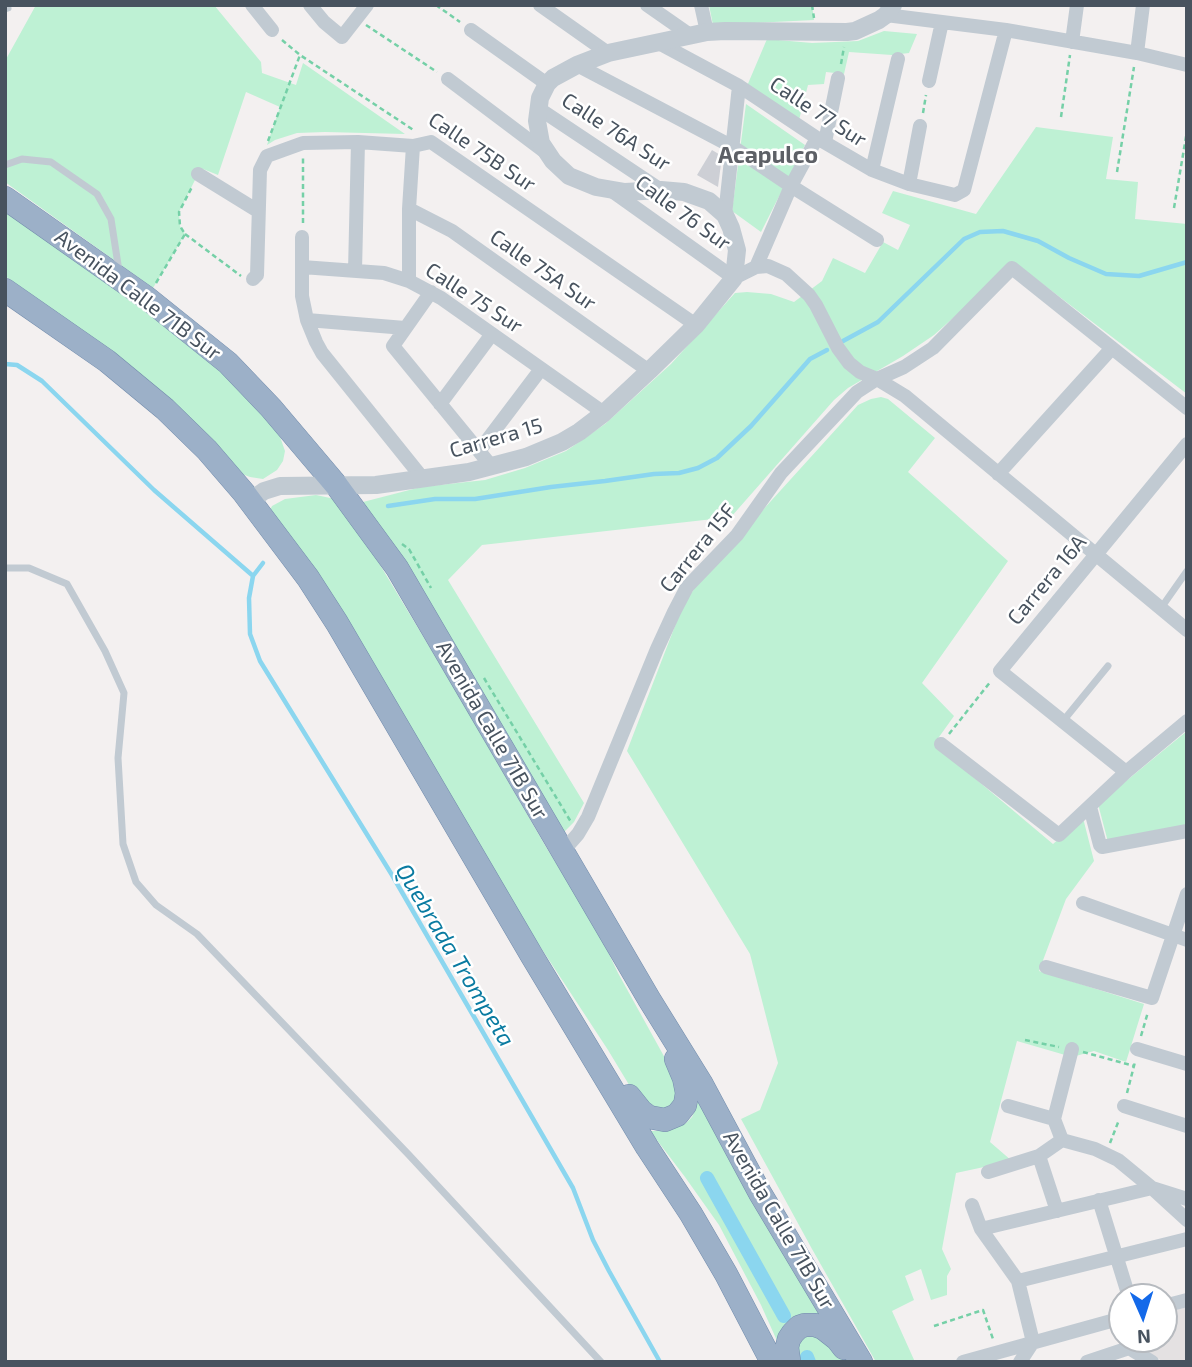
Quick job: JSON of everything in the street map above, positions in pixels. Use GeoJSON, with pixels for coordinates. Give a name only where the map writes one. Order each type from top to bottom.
{"type":"FeatureCollection","features":[{"type":"Feature","properties":{"kind":"highway","name":"Avenida Calle 71B Sur"},"geometry":{"type":"LineString","coordinates":[[5,198],[147,298],[228,363],[271,408],[337,486],[397,568],[701,1083],[760,1193],[861,1362]]}},
{"type":"Feature","properties":{"kind":"highway"},"geometry":{"type":"LineString","coordinates":[[5,290],[107,361],[165,409],[207,450],[300,566],[337,622],[533,956],[726,1273],[772,1362]]}},
{"type":"Feature","properties":{"kind":"highway"},"geometry":{"type":"LineString","coordinates":[[576,1027],[641,1111],[658,1120],[670,1119],[682,1111],[685,1105],[686,1086],[649,999]]}},
{"type":"Feature","properties":{"kind":"highway"},"geometry":{"type":"LineString","coordinates":[[789,1362],[787,1347],[793,1333],[799,1327],[815,1325],[837,1339],[854,1362]]}},
{"type":"Feature","properties":{"kind":"street"},"geometry":{"type":"LineString","coordinates":[[252,5],[272,30]]}},
{"type":"Feature","properties":{"kind":"street"},"geometry":{"type":"LineString","coordinates":[[310,5],[324,22],[342,37],[367,5]]}},
{"type":"Feature","properties":{"kind":"street"},"geometry":{"type":"LineString","coordinates":[[540,5],[608,53]]}},
{"type":"Feature","properties":{"kind":"street"},"geometry":{"type":"LineString","coordinates":[[647,5],[698,34]]}},
{"type":"Feature","properties":{"kind":"street"},"geometry":{"type":"LineString","coordinates":[[698,34],[701,5]]}},
{"type":"Feature","properties":{"kind":"street"},"geometry":{"type":"LineString","coordinates":[[1072,41],[1077,5]]}},
{"type":"Feature","properties":{"kind":"street"},"geometry":{"type":"LineString","coordinates":[[1137,53],[1143,5]]}},
{"type":"Feature","properties":{"kind":"street"},"geometry":{"type":"LineString","coordinates":[[547,153],[538,131],[538,108],[547,84],[553,78],[608,53],[698,34],[725,31],[847,32],[871,25],[889,10],[942,22],[1072,41],[1187,65]]}},
{"type":"Feature","properties":{"kind":"street"},"geometry":{"type":"LineString","coordinates":[[929,81],[942,22]]}},
{"type":"Feature","properties":{"kind":"street"},"geometry":{"type":"LineString","coordinates":[[471,30],[547,84]]}},
{"type":"Feature","properties":{"kind":"street","name":"Calle 77 Sur"},"geometry":{"type":"LineString","coordinates":[[657,42],[739,86],[872,170],[909,184],[955,194],[964,190],[1006,30]]}},
{"type":"Feature","properties":{"kind":"street"},"geometry":{"type":"LineString","coordinates":[[872,170],[898,59]]}},
{"type":"Feature","properties":{"kind":"street"},"geometry":{"type":"LineString","coordinates":[[577,65],[733,147],[877,240]]}},
{"type":"Feature","properties":{"kind":"street"},"geometry":{"type":"LineString","coordinates":[[838,78],[821,140],[791,186],[756,267],[768,266],[786,274],[816,305],[838,348],[849,363],[860,372],[905,396],[1187,630]]}},
{"type":"Feature","properties":{"kind":"street","name":"Calle 76 Sur"},"geometry":{"type":"LineString","coordinates":[[448,79],[547,153],[569,176],[612,190],[734,278],[756,267]]}},
{"type":"Feature","properties":{"kind":"street"},"geometry":{"type":"LineString","coordinates":[[734,278],[737,250],[725,215],[739,86]]}},
{"type":"Feature","properties":{"kind":"street","name":"Calle 76A Sur"},"geometry":{"type":"LineString","coordinates":[[538,108],[662,190],[697,196],[709,201],[725,215]]}},
{"type":"Feature","properties":{"kind":"street"},"geometry":{"type":"LineString","coordinates":[[909,184],[920,126]]}},
{"type":"Feature","properties":{"kind":"street"},"geometry":{"type":"LineString","coordinates":[[253,279],[257,275],[260,170],[267,156],[303,143],[358,142],[413,146],[432,142]]}},
{"type":"Feature","properties":{"kind":"street"},"geometry":{"type":"LineString","coordinates":[[355,271],[358,142]]}},
{"type":"Feature","properties":{"kind":"street","name":"Calle 75B Sur"},"geometry":{"type":"LineString","coordinates":[[432,142],[696,325]]}},
{"type":"Feature","properties":{"kind":"street"},"geometry":{"type":"LineString","coordinates":[[410,281],[409,209],[413,146]]}},
{"type":"Feature","properties":{"kind":"street"},"geometry":{"type":"LineString","coordinates":[[198,174],[258,211]]}},
{"type":"Feature","properties":{"kind":"street"},"geometry":{"type":"LineString","coordinates":[[612,190],[662,190]]}},
{"type":"Feature","properties":{"kind":"street","name":"Calle 75A Sur"},"geometry":{"type":"LineString","coordinates":[[409,209],[452,231],[649,371]]}},
{"type":"Feature","properties":{"kind":"street"},"geometry":{"type":"LineString","coordinates":[[302,237],[302,296],[307,320],[322,353],[424,480]]}},
{"type":"Feature","properties":{"kind":"street","name":"Calle 75 Sur"},"geometry":{"type":"LineString","coordinates":[[302,267],[384,273],[410,281],[441,298],[604,413]]}},
{"type":"Feature","properties":{"kind":"street","name":"Carrera 15F"},"geometry":{"type":"LineString","coordinates":[[563,851],[588,817],[618,726],[687,587],[737,535],[781,473],[857,392],[877,379],[904,368],[933,348],[1012,268],[1112,348]]}},
{"type":"Feature","properties":{"kind":"street","name":"Carrera 15"},"geometry":{"type":"LineString","coordinates":[[250,501],[264,491],[280,486],[376,485],[424,480],[492,467],[562,442],[604,413],[649,371],[696,325],[734,278]]}},
{"type":"Feature","properties":{"kind":"street"},"geometry":{"type":"LineString","coordinates":[[431,292],[393,346],[492,467]]}},
{"type":"Feature","properties":{"kind":"street"},"geometry":{"type":"LineString","coordinates":[[307,320],[405,328]]}},
{"type":"Feature","properties":{"kind":"street"},"geometry":{"type":"LineString","coordinates":[[440,404],[492,334]]}},
{"type":"Feature","properties":{"kind":"street"},"geometry":{"type":"LineString","coordinates":[[998,474],[1112,348],[1187,408]]}},
{"type":"Feature","properties":{"kind":"street"},"geometry":{"type":"LineString","coordinates":[[479,451],[541,369]]}},
{"type":"Feature","properties":{"kind":"street","name":"Carrera 16A"},"geometry":{"type":"LineString","coordinates":[[1000,671],[1187,444]]}},
{"type":"Feature","properties":{"kind":"street"},"geometry":{"type":"LineString","coordinates":[[1000,671],[1126,772]]}},
{"type":"Feature","properties":{"kind":"street"},"geometry":{"type":"LineString","coordinates":[[941,744],[1059,835],[1126,772],[1187,721]]}},
{"type":"Feature","properties":{"kind":"street"},"geometry":{"type":"LineString","coordinates":[[1090,807],[1102,847],[1187,831]]}},
{"type":"Feature","properties":{"kind":"street"},"geometry":{"type":"LineString","coordinates":[[1046,967],[1152,998],[1180,938],[1187,894]]}},
{"type":"Feature","properties":{"kind":"street"},"geometry":{"type":"LineString","coordinates":[[1083,903],[1180,938]]}},
{"type":"Feature","properties":{"kind":"street"},"geometry":{"type":"LineString","coordinates":[[1062,1140],[1054,1119],[1072,1049]]}},
{"type":"Feature","properties":{"kind":"street"},"geometry":{"type":"LineString","coordinates":[[1137,1049],[1187,1064]]}},
{"type":"Feature","properties":{"kind":"street"},"geometry":{"type":"LineString","coordinates":[[1008,1106],[1054,1119]]}},
{"type":"Feature","properties":{"kind":"street"},"geometry":{"type":"LineString","coordinates":[[1124,1107],[1187,1126]]}},
{"type":"Feature","properties":{"kind":"street"},"geometry":{"type":"LineString","coordinates":[[988,1172],[1039,1156],[1062,1140]]}},
{"type":"Feature","properties":{"kind":"street"},"geometry":{"type":"LineString","coordinates":[[1062,1140],[1112,1156],[1129,1167],[1187,1220]]}},
{"type":"Feature","properties":{"kind":"street"},"geometry":{"type":"LineString","coordinates":[[1039,1156],[1057,1211]]}},
{"type":"Feature","properties":{"kind":"street"},"geometry":{"type":"LineString","coordinates":[[981,1229],[1153,1188],[1187,1199]]}},
{"type":"Feature","properties":{"kind":"street"},"geometry":{"type":"LineString","coordinates":[[1099,1200],[1125,1283]]}},
{"type":"Feature","properties":{"kind":"street"},"geometry":{"type":"LineString","coordinates":[[972,1205],[981,1229],[1018,1281],[1033,1342],[1020,1362]]}},
{"type":"Feature","properties":{"kind":"street"},"geometry":{"type":"LineString","coordinates":[[1018,1281],[1187,1239]]}},
{"type":"Feature","properties":{"kind":"street"},"geometry":{"type":"LineString","coordinates":[[963,1362],[1108,1322]]}},
{"type":"Feature","properties":{"kind":"street"},"geometry":{"type":"LineString","coordinates":[[1087,1362],[1129,1348],[1152,1362]]}},
{"type":"Feature","properties":{"kind":"lane"},"geometry":{"type":"LineString","coordinates":[[5,166],[22,159],[51,162],[97,194],[111,219],[120,279]]}},
{"type":"Feature","properties":{"kind":"lane"},"geometry":{"type":"LineString","coordinates":[[5,568],[29,568],[67,584],[105,651],[124,693],[118,758],[123,844],[136,882],[156,905],[197,934],[409,1155],[601,1362]]}},
{"type":"Feature","properties":{"kind":"lane"},"geometry":{"type":"LineString","coordinates":[[1161,609],[1187,571]]}},
{"type":"Feature","properties":{"kind":"lane"},"geometry":{"type":"LineString","coordinates":[[1063,721],[1108,666]]}},
{"type":"Feature","properties":{"kind":"path"},"geometry":{"type":"LineString","coordinates":[[436,5],[471,30]]}},
{"type":"Feature","properties":{"kind":"path"},"geometry":{"type":"LineString","coordinates":[[356,19],[448,79]]}},
{"type":"Feature","properties":{"kind":"path","name":"Calle 75B Sur"},"geometry":{"type":"LineString","coordinates":[[272,30],[300,55],[432,142]]}},
{"type":"Feature","properties":{"kind":"path"},"geometry":{"type":"LineString","coordinates":[[838,78],[847,32]]}},
{"type":"Feature","properties":{"kind":"path"},"geometry":{"type":"LineString","coordinates":[[1061,117],[1072,41]]}},
{"type":"Feature","properties":{"kind":"path"},"geometry":{"type":"LineString","coordinates":[[1116,172],[1137,53]]}},
{"type":"Feature","properties":{"kind":"path"},"geometry":{"type":"LineString","coordinates":[[260,170],[269,135],[300,55]]}},
{"type":"Feature","properties":{"kind":"path"},"geometry":{"type":"LineString","coordinates":[[920,126],[929,81]]}},
{"type":"Feature","properties":{"kind":"path"},"geometry":{"type":"LineString","coordinates":[[1174,208],[1187,131]]}},
{"type":"Feature","properties":{"kind":"path"},"geometry":{"type":"LineString","coordinates":[[302,237],[303,143]]}},
{"type":"Feature","properties":{"kind":"path"},"geometry":{"type":"LineString","coordinates":[[198,174],[179,212],[180,226],[185,234],[246,280],[253,279]]}},
{"type":"Feature","properties":{"kind":"path"},"geometry":{"type":"LineString","coordinates":[[147,298],[185,234]]}},
{"type":"Feature","properties":{"kind":"path"},"geometry":{"type":"LineString","coordinates":[[941,744],[1000,671]]}},
{"type":"Feature","properties":{"kind":"path"},"geometry":{"type":"LineString","coordinates":[[1137,1049],[1152,998]]}},
{"type":"Feature","properties":{"kind":"path"},"geometry":{"type":"LineString","coordinates":[[934,1326],[983,1310],[998,1352]]}},
{"type":"Feature","properties":{"kind":"shaded area"},"geometry":{"type":"Polygon","coordinates":[[[1187,1307],[1187,1362],[1164,1362],[1148,1353],[1178,1353],[1178,1309],[1187,1307]]]}},
{"type":"Feature","properties":{"kind":"green space"},"geometry":{"type":"Polygon","coordinates":[[[36,5],[214,5],[261,62],[262,73],[296,85],[303,63],[405,134],[297,133],[267,145],[280,107],[246,92],[218,175],[203,169],[198,174],[179,212],[180,226],[185,234],[153,288],[5,182],[5,61],[36,5]]]}},
{"type":"Feature","properties":{"kind":"green space"},"geometry":{"type":"Polygon","coordinates":[[[709,5],[812,5],[814,20],[713,25],[709,5]]]}},
{"type":"Feature","properties":{"kind":"green space"},"geometry":{"type":"Polygon","coordinates":[[[884,31],[917,34],[909,53],[892,55],[849,52],[844,74],[826,72],[824,84],[808,85],[799,120],[747,86],[767,39],[812,43],[858,41],[884,31]]]}},
{"type":"Feature","properties":{"kind":"green space"},"geometry":{"type":"Polygon","coordinates":[[[746,104],[805,145],[761,232],[732,211],[746,104]]]}},
{"type":"Feature","properties":{"kind":"green space"},"geometry":{"type":"Polygon","coordinates":[[[1036,127],[1113,137],[1106,179],[1138,182],[1135,219],[1187,224],[1187,394],[1015,263],[934,335],[848,388],[834,400],[731,517],[482,545],[448,580],[584,803],[574,822],[564,832],[363,502],[421,487],[485,480],[525,468],[566,451],[605,424],[671,364],[735,293],[771,294],[794,302],[822,281],[833,258],[865,273],[883,242],[898,250],[910,225],[882,213],[893,191],[976,214],[1036,127]]]}},
{"type":"Feature","properties":{"kind":"green space"},"geometry":{"type":"Polygon","coordinates":[[[5,207],[133,296],[234,383],[278,431],[285,451],[277,470],[263,479],[242,474],[123,363],[5,276],[5,207]]]}},
{"type":"Feature","properties":{"kind":"green space"},"geometry":{"type":"Polygon","coordinates":[[[881,397],[888,399],[935,438],[908,472],[1008,561],[922,683],[954,716],[934,744],[1053,844],[1083,818],[1094,861],[1066,899],[1039,971],[1144,1004],[1126,1062],[1094,1051],[1072,1057],[1017,1041],[990,1142],[1012,1161],[956,1173],[942,1249],[951,1269],[947,1276],[947,1295],[931,1300],[921,1269],[905,1276],[914,1300],[892,1311],[915,1362],[876,1362],[741,1119],[760,1110],[778,1063],[750,954],[627,751],[683,605],[703,576],[858,405],[881,397]]]}},
{"type":"Feature","properties":{"kind":"green space"},"geometry":{"type":"Polygon","coordinates":[[[316,495],[335,499],[362,535],[598,931],[676,1078],[678,1102],[663,1113],[637,1098],[269,512],[272,506],[285,499],[316,495]]]}},
{"type":"Feature","properties":{"kind":"green space"},"geometry":{"type":"Polygon","coordinates":[[[1187,731],[1187,827],[1108,842],[1098,804],[1187,731]]]}},
{"type":"Feature","properties":{"kind":"green space"},"geometry":{"type":"Polygon","coordinates":[[[699,1097],[822,1315],[778,1343],[719,1225],[650,1131],[665,1131],[686,1123],[692,1117],[699,1097]]]}},
{"type":"Feature","properties":{"kind":"green space"},"geometry":{"type":"Polygon","coordinates":[[[803,1334],[828,1339],[843,1362],[796,1362],[797,1339],[803,1334]]]}},
{"type":"Feature","properties":{"kind":"building"},"geometry":{"type":"Polygon","coordinates":[[[712,150],[722,156],[718,187],[697,175],[712,150]]]}},
{"type":"Feature","properties":{"kind":"waterway","name":"Quebrada Trompeta"},"geometry":{"type":"LineString","coordinates":[[843,341],[878,322],[964,239],[980,232],[1003,231],[1038,241],[1106,274],[1139,276],[1187,262]]}},
{"type":"Feature","properties":{"kind":"waterway","name":"Quebrada Trompeta"},"geometry":{"type":"LineString","coordinates":[[388,506],[435,499],[475,499],[551,487],[679,473],[698,468],[717,458],[751,426],[810,359],[827,350]]}},
{"type":"Feature","properties":{"kind":"waterway"},"geometry":{"type":"LineString","coordinates":[[5,364],[17,365],[42,381],[154,490],[252,575]]}},
{"type":"Feature","properties":{"kind":"waterway","name":"Quebrada Trompeta"},"geometry":{"type":"LineString","coordinates":[[263,563],[253,576],[249,598],[250,634],[260,661],[392,875],[573,1188],[593,1240],[660,1362]]}},
{"type":"Feature","properties":{"kind":"waterway"},"geometry":{"type":"LineString","coordinates":[[707,1178],[784,1316]]}},
{"type":"Feature","properties":{"kind":"waterway"},"geometry":{"type":"LineString","coordinates":[[807,1357],[809,1362]]}},
{"type":"Feature","properties":{"kind":"district","name":"Acapulco"},"geometry":{"type":"Point","coordinates":[768,155]}}]}
